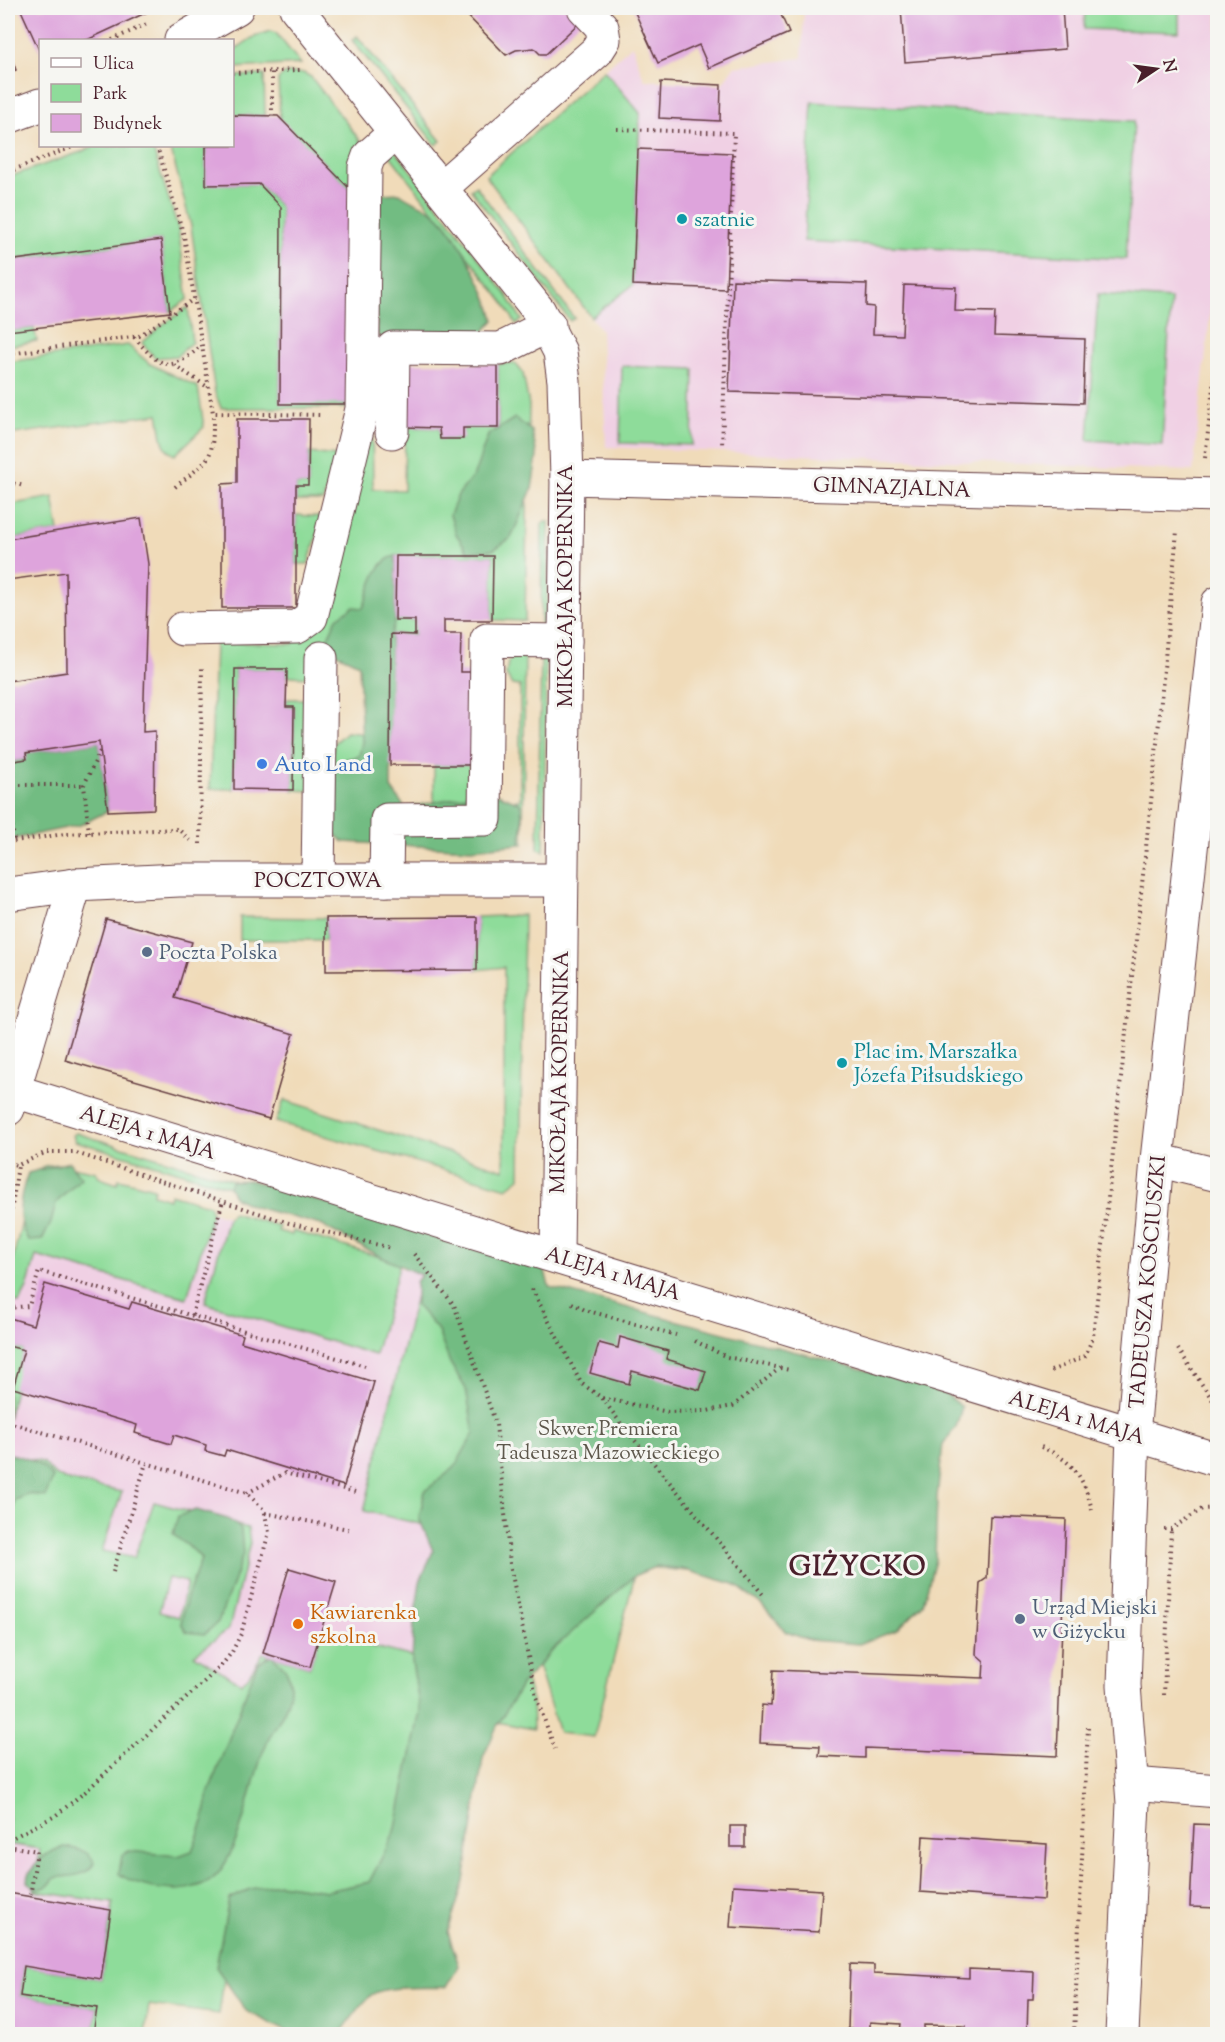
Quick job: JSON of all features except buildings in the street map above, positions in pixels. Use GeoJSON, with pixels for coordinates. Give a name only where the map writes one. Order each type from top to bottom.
{"type":"FeatureCollection","features":[{"type":"Feature","properties":{"kind":"street"},"geometry":{"type":"LineString","coordinates":[[170,29],[237,8]]}},
{"type":"Feature","properties":{"kind":"street","name":"MIKOŁAJA KOPERNIKA"},"geometry":{"type":"LineString","coordinates":[[296,8],[442,187],[549,325],[560,352],[564,381],[567,478],[557,1256]]}},
{"type":"Feature","properties":{"kind":"street"},"geometry":{"type":"LineString","coordinates":[[442,187],[597,51],[604,40],[602,27],[584,8]]}},
{"type":"Feature","properties":{"kind":"street"},"geometry":{"type":"LineString","coordinates":[[8,117],[39,105]]}},
{"type":"Feature","properties":{"kind":"street"},"geometry":{"type":"LineString","coordinates":[[192,629],[297,627],[311,617],[360,416],[365,167],[369,156],[396,132]]}},
{"type":"Feature","properties":{"kind":"street"},"geometry":{"type":"LineString","coordinates":[[392,432],[393,348],[501,349],[549,325]]}},
{"type":"Feature","properties":{"kind":"street","name":"GIMNAZJALNA"},"geometry":{"type":"LineString","coordinates":[[567,478],[1203,487]]}},
{"type":"Feature","properties":{"kind":"street","name":"TADEUSZA KOŚCIUSZKI"},"geometry":{"type":"LineString","coordinates":[[1122,2034],[1133,1784],[1124,1684],[1134,1435],[1157,1160],[1208,790],[1218,603]]}},
{"type":"Feature","properties":{"kind":"street"},"geometry":{"type":"LineString","coordinates":[[386,880],[387,820],[485,819],[487,640],[565,640]]}},
{"type":"Feature","properties":{"kind":"street"},"geometry":{"type":"LineString","coordinates":[[318,880],[321,658]]}},
{"type":"Feature","properties":{"kind":"street","name":"POCZTOWA"},"geometry":{"type":"LineString","coordinates":[[8,894],[75,885],[179,880],[562,880]]}},
{"type":"Feature","properties":{"kind":"street"},"geometry":{"type":"LineString","coordinates":[[9,1096],[75,885]]}},
{"type":"Feature","properties":{"kind":"street","name":"ALEJA 1 MAJA"},"geometry":{"type":"LineString","coordinates":[[9,1096],[557,1256],[1218,1460]]}},
{"type":"Feature","properties":{"kind":"street"},"geometry":{"type":"LineString","coordinates":[[1157,1160],[1218,1175]]}},
{"type":"Feature","properties":{"kind":"street"},"geometry":{"type":"LineString","coordinates":[[1133,1784],[1218,1791]]}},
{"type":"Feature","properties":{"kind":"path"},"geometry":{"type":"LineString","coordinates":[[116,39],[170,29]]}},
{"type":"Feature","properties":{"kind":"path"},"geometry":{"type":"LineString","coordinates":[[234,73],[305,70]]}},
{"type":"Feature","properties":{"kind":"path"},"geometry":{"type":"LineString","coordinates":[[272,71],[272,116]]}},
{"type":"Feature","properties":{"kind":"path"},"geometry":{"type":"LineString","coordinates":[[617,129],[734,133],[722,448]]}},
{"type":"Feature","properties":{"kind":"path"},"geometry":{"type":"LineString","coordinates":[[8,171],[72,147]]}},
{"type":"Feature","properties":{"kind":"path"},"geometry":{"type":"LineString","coordinates":[[157,147],[184,236],[213,413],[213,450],[207,461],[176,487]]}},
{"type":"Feature","properties":{"kind":"path"},"geometry":{"type":"LineString","coordinates":[[8,354],[139,336],[194,299]]}},
{"type":"Feature","properties":{"kind":"path"},"geometry":{"type":"LineString","coordinates":[[134,336],[153,360],[173,364],[209,388]]}},
{"type":"Feature","properties":{"kind":"path"},"geometry":{"type":"LineString","coordinates":[[1042,1406],[1049,1371],[1085,1356],[1093,1337],[1155,764],[1177,528],[1203,487],[1218,342]]}},
{"type":"Feature","properties":{"kind":"path"},"geometry":{"type":"LineString","coordinates":[[173,364],[187,358],[202,345]]}},
{"type":"Feature","properties":{"kind":"path"},"geometry":{"type":"LineString","coordinates":[[213,413],[360,416]]}},
{"type":"Feature","properties":{"kind":"path"},"geometry":{"type":"LineString","coordinates":[[8,482],[24,486]]}},
{"type":"Feature","properties":{"kind":"path"},"geometry":{"type":"LineString","coordinates":[[192,629],[200,849]]}},
{"type":"Feature","properties":{"kind":"path"},"geometry":{"type":"LineString","coordinates":[[89,833],[84,785],[100,751]]}},
{"type":"Feature","properties":{"kind":"path"},"geometry":{"type":"LineString","coordinates":[[14,841],[8,785],[84,785]]}},
{"type":"Feature","properties":{"kind":"path"},"geometry":{"type":"LineString","coordinates":[[8,1163],[18,1165],[47,1152],[73,1152],[289,1223],[414,1253],[454,1305],[496,1424],[512,1574],[536,1697],[555,1749]]}},
{"type":"Feature","properties":{"kind":"path"},"geometry":{"type":"LineString","coordinates":[[8,1234],[18,1165]]}},
{"type":"Feature","properties":{"kind":"path"},"geometry":{"type":"LineString","coordinates":[[192,1316],[223,1200]]}},
{"type":"Feature","properties":{"kind":"path"},"geometry":{"type":"LineString","coordinates":[[8,1308],[29,1306],[39,1271],[365,1366]]}},
{"type":"Feature","properties":{"kind":"path"},"geometry":{"type":"LineString","coordinates":[[531,1287],[581,1383],[602,1398],[765,1597]]}},
{"type":"Feature","properties":{"kind":"path"},"geometry":{"type":"LineString","coordinates":[[566,1299],[585,1310],[695,1341],[727,1357],[781,1368],[755,1385],[733,1406],[707,1411],[668,1412],[602,1398]]}},
{"type":"Feature","properties":{"kind":"path"},"geometry":{"type":"LineString","coordinates":[[1173,1341],[1218,1408]]}},
{"type":"Feature","properties":{"kind":"path"},"geometry":{"type":"LineString","coordinates":[[8,1422],[247,1493],[265,1513],[269,1530],[264,1556],[241,1634],[222,1666],[85,1792],[55,1816],[8,1840]]}},
{"type":"Feature","properties":{"kind":"path"},"geometry":{"type":"LineString","coordinates":[[113,1572],[146,1463]]}},
{"type":"Feature","properties":{"kind":"path"},"geometry":{"type":"LineString","coordinates":[[247,1493],[285,1473],[355,1492]]}},
{"type":"Feature","properties":{"kind":"path"},"geometry":{"type":"LineString","coordinates":[[265,1513],[353,1530]]}},
{"type":"Feature","properties":{"kind":"path"},"geometry":{"type":"LineString","coordinates":[[1074,2034],[1088,1720]]}},
{"type":"Feature","properties":{"kind":"path"},"geometry":{"type":"LineString","coordinates":[[8,1846],[37,1851],[30,1897]]}},
{"type":"Feature","properties":{"kind":"shaded area"},"geometry":{"type":"Polygon","coordinates":[[[804,8],[1217,8],[1218,242],[1193,471],[606,447],[601,330],[486,176],[632,45],[644,80],[721,85],[734,67],[802,58],[804,8]]]}},
{"type":"Feature","properties":{"kind":"shaded area"},"geometry":{"type":"Polygon","coordinates":[[[60,1167],[421,1274],[393,1392],[478,1414],[380,1909],[236,1895],[219,2014],[149,2005],[145,2034],[8,2034],[8,1420],[24,1350],[8,1346],[10,1318],[8,1294],[60,1167]]]}},
{"type":"Feature","properties":{"kind":"green space"},"geometry":{"type":"Polygon","coordinates":[[[1085,8],[1179,8],[1179,32],[1084,29],[1085,8]]]}},
{"type":"Feature","properties":{"kind":"green space"},"geometry":{"type":"Polygon","coordinates":[[[270,31],[276,33],[301,64],[234,68],[234,50],[252,38],[270,31]]]}},
{"type":"Feature","properties":{"kind":"green space"},"geometry":{"type":"Polygon","coordinates":[[[357,36],[441,141],[436,145],[352,40],[357,36]]]}},
{"type":"Feature","properties":{"kind":"green space"},"geometry":{"type":"Polygon","coordinates":[[[604,70],[640,113],[633,285],[591,317],[486,176],[604,70]]]}},
{"type":"Feature","properties":{"kind":"green space"},"geometry":{"type":"Polygon","coordinates":[[[286,73],[304,73],[311,77],[365,147],[350,189],[280,119],[278,79],[286,73]]]}},
{"type":"Feature","properties":{"kind":"green space"},"geometry":{"type":"Polygon","coordinates":[[[264,75],[265,116],[234,115],[234,76],[264,75]]]}},
{"type":"Feature","properties":{"kind":"green space"},"geometry":{"type":"Polygon","coordinates":[[[812,102],[1134,121],[1126,259],[804,241],[812,102]]]}},
{"type":"Feature","properties":{"kind":"green space"},"geometry":{"type":"Polygon","coordinates":[[[92,147],[152,147],[178,228],[188,299],[170,312],[161,240],[8,261],[8,177],[92,147]]]}},
{"type":"Feature","properties":{"kind":"green space"},"geometry":{"type":"Polygon","coordinates":[[[170,147],[206,147],[206,184],[259,184],[281,207],[280,403],[348,404],[348,408],[221,408],[215,393],[191,226],[170,147]]]}},
{"type":"Feature","properties":{"kind":"green space"},"geometry":{"type":"Polygon","coordinates":[[[394,149],[507,295],[522,320],[516,324],[504,303],[389,154],[394,149]]]}},
{"type":"Feature","properties":{"kind":"green space"},"geometry":{"type":"Polygon","coordinates":[[[476,186],[574,318],[570,321],[471,190],[476,186]]]}},
{"type":"Feature","properties":{"kind":"green space"},"geometry":{"type":"Polygon","coordinates":[[[400,193],[432,211],[441,219],[460,245],[478,278],[494,320],[471,346],[389,346],[377,334],[373,210],[382,194],[400,193]]]}},
{"type":"Feature","properties":{"kind":"green space"},"geometry":{"type":"Polygon","coordinates":[[[1098,294],[1171,299],[1162,445],[1088,440],[1098,294]]]}},
{"type":"Feature","properties":{"kind":"green space"},"geometry":{"type":"Polygon","coordinates":[[[188,307],[192,342],[177,356],[155,358],[142,343],[188,307]]]}},
{"type":"Feature","properties":{"kind":"green space"},"geometry":{"type":"Polygon","coordinates":[[[34,328],[37,341],[8,346],[8,331],[34,328]]]}},
{"type":"Feature","properties":{"kind":"green space"},"geometry":{"type":"Polygon","coordinates":[[[128,345],[150,364],[198,387],[204,427],[175,455],[166,448],[158,414],[8,435],[8,362],[128,345]]]}},
{"type":"Feature","properties":{"kind":"green space"},"geometry":{"type":"Polygon","coordinates":[[[515,363],[523,373],[529,405],[525,621],[492,620],[493,556],[396,556],[395,620],[415,620],[415,635],[392,634],[375,842],[369,842],[362,766],[330,766],[334,743],[346,732],[369,734],[371,646],[314,645],[313,677],[287,676],[287,669],[235,669],[234,789],[210,789],[215,642],[293,644],[372,418],[373,489],[404,490],[405,427],[439,428],[440,439],[462,439],[463,428],[498,428],[498,364],[515,363]]]}},
{"type":"Feature","properties":{"kind":"green space"},"geometry":{"type":"Polygon","coordinates":[[[622,366],[694,369],[692,445],[620,443],[622,366]]]}},
{"type":"Feature","properties":{"kind":"green space"},"geometry":{"type":"Polygon","coordinates":[[[515,418],[532,431],[537,456],[532,489],[511,538],[493,550],[468,552],[456,534],[450,515],[458,495],[474,475],[488,435],[515,418]]]}},
{"type":"Feature","properties":{"kind":"green space"},"geometry":{"type":"Polygon","coordinates":[[[309,453],[337,456],[323,501],[296,501],[296,485],[308,485],[309,453]]]}},
{"type":"Feature","properties":{"kind":"green space"},"geometry":{"type":"Polygon","coordinates":[[[53,497],[59,531],[8,539],[8,505],[53,497]]]}},
{"type":"Feature","properties":{"kind":"green space"},"geometry":{"type":"Polygon","coordinates":[[[296,515],[323,517],[308,564],[296,564],[296,515]]]}},
{"type":"Feature","properties":{"kind":"green space"},"geometry":{"type":"Polygon","coordinates":[[[549,521],[546,627],[541,628],[542,524],[549,521]]]}},
{"type":"Feature","properties":{"kind":"green space"},"geometry":{"type":"Polygon","coordinates":[[[396,556],[395,620],[391,634],[391,788],[405,808],[479,793],[498,794],[520,803],[523,820],[520,844],[472,849],[344,842],[329,830],[328,779],[346,759],[359,756],[362,742],[359,664],[333,652],[327,639],[337,618],[353,607],[363,608],[378,570],[389,558],[396,556]]]}},
{"type":"Feature","properties":{"kind":"green space"},"geometry":{"type":"Polygon","coordinates":[[[518,654],[525,655],[523,844],[395,843],[504,801],[520,800],[520,686],[512,685],[506,675],[508,662],[518,654]]]}},
{"type":"Feature","properties":{"kind":"green space"},"geometry":{"type":"Polygon","coordinates":[[[541,654],[546,656],[544,851],[538,849],[541,654]]]}},
{"type":"Feature","properties":{"kind":"green space"},"geometry":{"type":"Polygon","coordinates":[[[287,699],[313,699],[312,791],[293,790],[294,707],[286,707],[287,699]]]}},
{"type":"Feature","properties":{"kind":"green space"},"geometry":{"type":"Polygon","coordinates":[[[99,742],[108,811],[80,825],[8,840],[8,762],[26,759],[26,753],[99,742]]]}},
{"type":"Feature","properties":{"kind":"green space"},"geometry":{"type":"Polygon","coordinates":[[[434,765],[469,765],[468,790],[463,800],[437,806],[434,801],[434,765]]]}},
{"type":"Feature","properties":{"kind":"green space"},"geometry":{"type":"Polygon","coordinates":[[[524,915],[520,1178],[507,1188],[276,1122],[284,1100],[504,1170],[504,967],[477,970],[477,917],[524,915]]]}},
{"type":"Feature","properties":{"kind":"green space"},"geometry":{"type":"Polygon","coordinates":[[[240,917],[326,918],[326,940],[240,940],[240,917]]]}},
{"type":"Feature","properties":{"kind":"green space"},"geometry":{"type":"Polygon","coordinates":[[[76,1133],[392,1228],[398,1237],[75,1141],[73,1135],[76,1133]]]}},
{"type":"Feature","properties":{"kind":"green space"},"geometry":{"type":"Polygon","coordinates":[[[69,1162],[81,1178],[56,1203],[51,1223],[42,1240],[29,1241],[20,1216],[22,1190],[28,1173],[69,1162]]]}},
{"type":"Feature","properties":{"kind":"green space"},"geometry":{"type":"Polygon","coordinates":[[[58,1164],[96,1172],[100,1178],[117,1184],[119,1179],[154,1188],[153,1194],[169,1199],[170,1194],[209,1205],[212,1213],[187,1298],[36,1256],[27,1288],[19,1303],[8,1301],[8,1279],[33,1176],[44,1166],[58,1164]]]}},
{"type":"Feature","properties":{"kind":"green space","name":"Skwer Premiera Tadeusza Mazowieckiego"},"geometry":{"type":"Polygon","coordinates":[[[250,1180],[545,1270],[549,1287],[941,1390],[962,1407],[956,1427],[943,1444],[937,1497],[935,1560],[923,1604],[897,1630],[859,1644],[809,1640],[786,1632],[762,1605],[734,1584],[682,1569],[657,1566],[636,1575],[553,1649],[522,1684],[497,1726],[483,1758],[464,1881],[448,1932],[459,1966],[446,1987],[394,1989],[375,1993],[361,2006],[340,2034],[292,2034],[246,2011],[216,1967],[229,1899],[250,1889],[279,1884],[327,1891],[369,1882],[395,1832],[420,1711],[412,1662],[414,1622],[420,1582],[433,1551],[419,1518],[425,1491],[454,1468],[474,1433],[466,1389],[450,1363],[437,1329],[416,1305],[416,1282],[421,1275],[321,1225],[255,1207],[235,1198],[229,1187],[231,1181],[250,1180]]]}},
{"type":"Feature","properties":{"kind":"green space"},"geometry":{"type":"Polygon","coordinates":[[[233,1213],[279,1226],[278,1231],[292,1235],[293,1231],[400,1263],[375,1355],[205,1303],[228,1217],[233,1213]]]}},
{"type":"Feature","properties":{"kind":"green space"},"geometry":{"type":"Polygon","coordinates":[[[421,1274],[521,1296],[737,1576],[637,1566],[594,1737],[559,1733],[530,1640],[514,1643],[532,1700],[533,1729],[472,1717],[380,1909],[236,1896],[219,2014],[149,2005],[145,2034],[93,2034],[97,2008],[20,1996],[24,1966],[101,1979],[113,1903],[34,1891],[40,1849],[8,1844],[8,1455],[42,1462],[56,1476],[67,1480],[122,1492],[102,1551],[134,1558],[154,1502],[248,1528],[250,1543],[229,1629],[194,1655],[241,1683],[248,1677],[263,1653],[310,1667],[320,1633],[429,1661],[454,1532],[364,1511],[421,1274]],[[168,1578],[159,1612],[179,1617],[187,1582],[168,1578]]]}},
{"type":"Feature","properties":{"kind":"green space"},"geometry":{"type":"Polygon","coordinates":[[[8,1346],[24,1350],[8,1419],[8,1346]]]}},
{"type":"Feature","properties":{"kind":"green space"},"geometry":{"type":"Polygon","coordinates":[[[8,1454],[33,1462],[53,1478],[45,1497],[30,1494],[15,1500],[8,1535],[8,1454]]]}},
{"type":"Feature","properties":{"kind":"green space"},"geometry":{"type":"Polygon","coordinates":[[[196,1510],[228,1519],[241,1529],[243,1554],[218,1622],[205,1634],[187,1632],[181,1623],[187,1597],[201,1559],[195,1551],[173,1534],[178,1516],[196,1510]]]}},
{"type":"Feature","properties":{"kind":"green space"},"geometry":{"type":"Polygon","coordinates":[[[271,1655],[288,1673],[289,1697],[284,1712],[265,1747],[237,1838],[220,1871],[207,1883],[175,1890],[146,1886],[119,1874],[122,1855],[129,1851],[178,1856],[192,1851],[204,1819],[209,1791],[257,1664],[271,1655]]]}},
{"type":"Feature","properties":{"kind":"green space"},"geometry":{"type":"Polygon","coordinates":[[[64,1847],[81,1850],[88,1854],[94,1862],[91,1867],[78,1875],[55,1878],[48,1886],[38,1890],[27,1882],[35,1864],[51,1852],[64,1847]]]}},
{"type":"Feature","properties":{"kind":"place","name":"szatnie"},"geometry":{"type":"Point","coordinates":[682,219]}},
{"type":"Feature","properties":{"kind":"place","name":"Auto Land"},"geometry":{"type":"Point","coordinates":[262,764]}},
{"type":"Feature","properties":{"kind":"place","name":"Poczta Polska"},"geometry":{"type":"Point","coordinates":[147,952]}},
{"type":"Feature","properties":{"kind":"place","name":"Plac im. Marszałka Józefa Piłsudskiego"},"geometry":{"type":"Point","coordinates":[842,1063]}},
{"type":"Feature","properties":{"kind":"place","name":"Urząd Miejski w Giżycku"},"geometry":{"type":"Point","coordinates":[1020,1619]}},
{"type":"Feature","properties":{"kind":"place","name":"Kawiarenka szkolna"},"geometry":{"type":"Point","coordinates":[298,1624]}},
{"type":"Feature","properties":{"kind":"district","name":"GIŻYCKO"},"geometry":{"type":"Point","coordinates":[858,1566]}}]}
